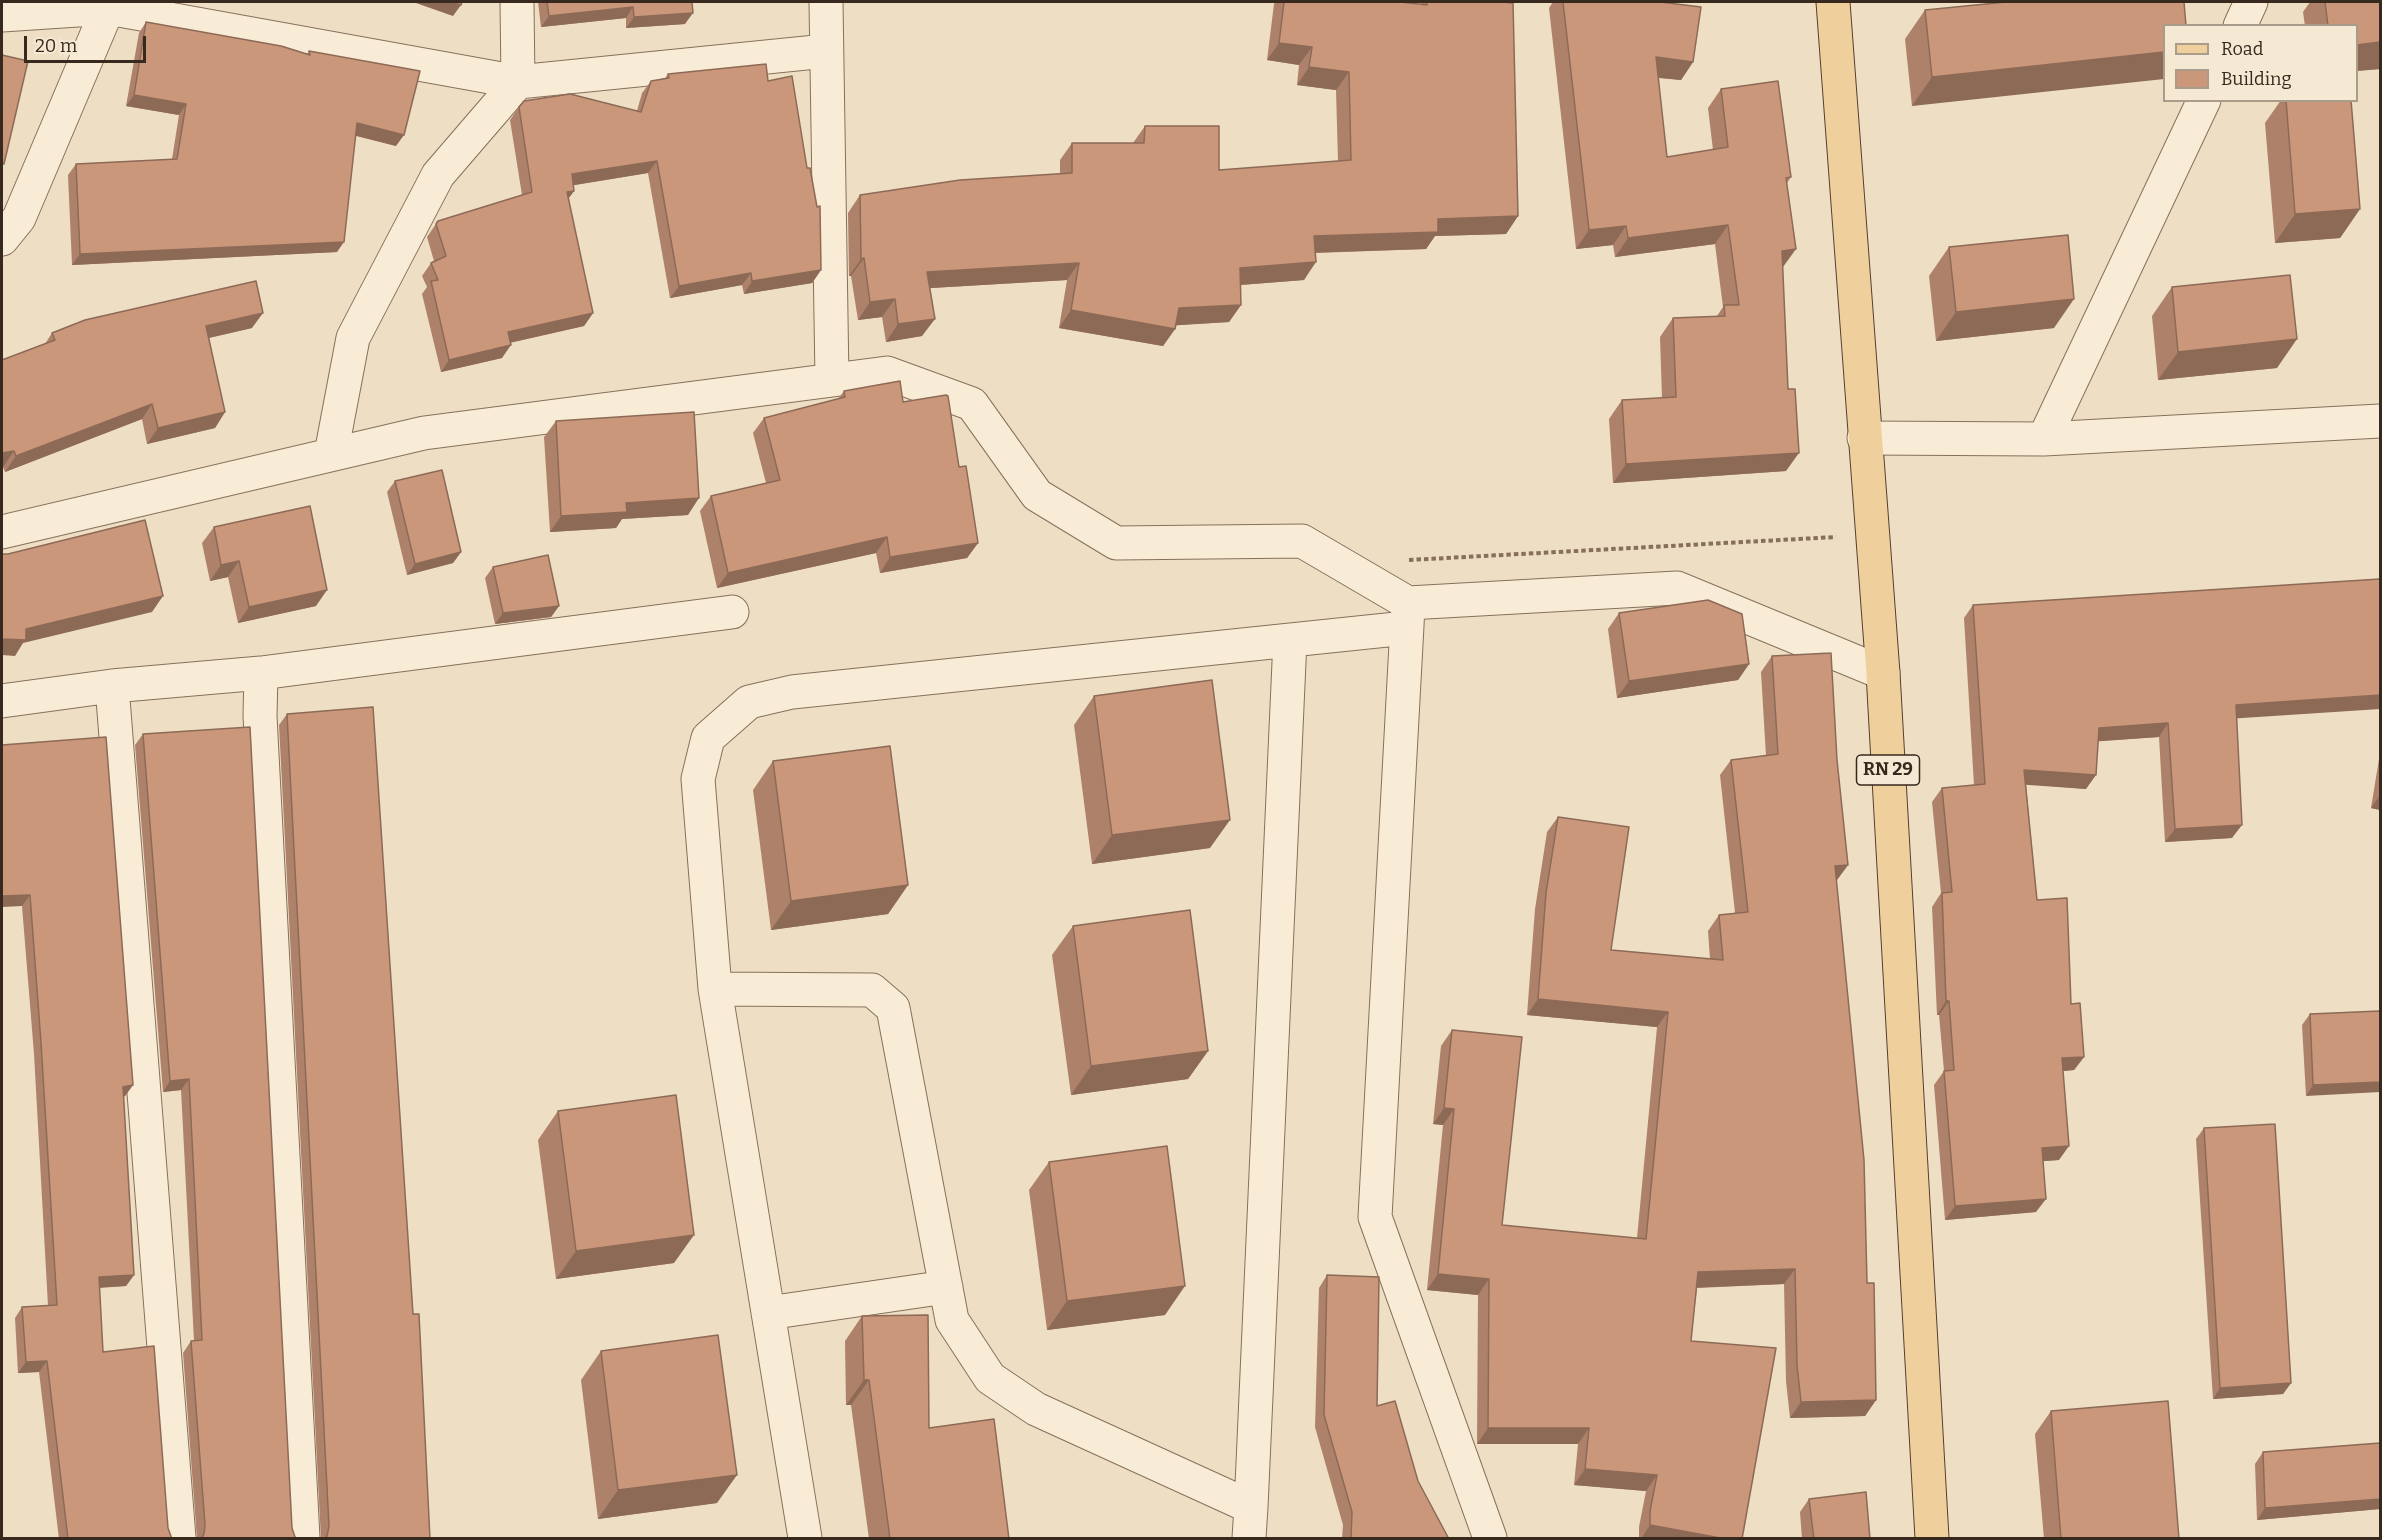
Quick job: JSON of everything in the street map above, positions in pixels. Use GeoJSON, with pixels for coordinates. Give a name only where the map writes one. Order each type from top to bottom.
{"type":"FeatureCollection","features":[{"type":"Feature","properties":{"kind":"main road","name":"RN 29"},"geometry":{"type":"LineString","coordinates":[[1833,2],[1882,673],[1932,1539]]}},
{"type":"Feature","properties":{"kind":"street"},"geometry":{"type":"LineString","coordinates":[[331,454],[353,338],[438,175],[518,82],[517,2]]}},
{"type":"Feature","properties":{"kind":"street"},"geometry":{"type":"LineString","coordinates":[[825,2],[832,380]]}},
{"type":"Feature","properties":{"kind":"street"},"geometry":{"type":"LineString","coordinates":[[2241,24],[2251,2]]}},
{"type":"Feature","properties":{"kind":"street"},"geometry":{"type":"LineString","coordinates":[[2,239],[19,218],[108,5]]}},
{"type":"Feature","properties":{"kind":"street"},"geometry":{"type":"LineString","coordinates":[[2,15],[108,5],[518,82],[826,51]]}},
{"type":"Feature","properties":{"kind":"street"},"geometry":{"type":"LineString","coordinates":[[2044,439],[2203,102]]}},
{"type":"Feature","properties":{"kind":"street"},"geometry":{"type":"LineString","coordinates":[[2,532],[424,433],[887,373],[972,404],[1037,495],[1116,543],[1302,541],[1407,616]]}},
{"type":"Feature","properties":{"kind":"street"},"geometry":{"type":"LineString","coordinates":[[1864,438],[2044,439],[2380,421]]}},
{"type":"Feature","properties":{"kind":"street"},"geometry":{"type":"LineString","coordinates":[[805,1539],[715,989],[698,779],[708,738],[749,702],[804,691],[1290,640],[1407,616],[1677,588],[1882,673]]}},
{"type":"Feature","properties":{"kind":"street"},"geometry":{"type":"LineString","coordinates":[[2,702],[112,686],[261,673],[732,612]]}},
{"type":"Feature","properties":{"kind":"street"},"geometry":{"type":"LineString","coordinates":[[1407,616],[1375,1217],[1490,1539]]}},
{"type":"Feature","properties":{"kind":"street"},"geometry":{"type":"LineString","coordinates":[[715,989],[872,990],[893,1008],[952,1320],[990,1378],[1036,1409],[1250,1523],[1290,640]]}},
{"type":"Feature","properties":{"kind":"street"},"geometry":{"type":"LineString","coordinates":[[261,673],[260,716],[303,1539]]}},
{"type":"Feature","properties":{"kind":"street"},"geometry":{"type":"LineString","coordinates":[[112,686],[179,1539]]}},
{"type":"Feature","properties":{"kind":"street"},"geometry":{"type":"LineString","coordinates":[[768,1313],[946,1287]]}},
{"type":"Feature","properties":{"kind":"path"},"geometry":{"type":"LineString","coordinates":[[1399,560],[1873,535]]}},
{"type":"Feature","properties":{"kind":"building"},"geometry":{"type":"Polygon","coordinates":[[[547,2],[692,2],[693,13],[634,17],[633,7],[549,16],[547,2]]]}},
{"type":"Feature","properties":{"kind":"building"},"geometry":{"type":"Polygon","coordinates":[[[1284,2],[1400,2],[1427,5],[1427,2],[1513,3],[1518,216],[1438,219],[1438,232],[1314,236],[1316,262],[1240,268],[1241,305],[1179,308],[1175,329],[1071,310],[1079,263],[927,272],[935,319],[898,324],[895,299],[870,302],[864,258],[861,259],[860,195],[960,180],[1072,173],[1072,143],[1144,143],[1145,126],[1219,126],[1219,170],[1351,160],[1349,72],[1309,67],[1312,47],[1279,43],[1284,2]]]}},
{"type":"Feature","properties":{"kind":"building"},"geometry":{"type":"Polygon","coordinates":[[[1563,2],[1660,2],[1701,7],[1693,62],[1656,57],[1667,157],[1728,147],[1721,89],[1778,81],[1791,177],[1786,178],[1796,249],[1782,251],[1788,389],[1795,389],[1799,453],[1626,464],[1622,400],[1676,397],[1673,318],[1725,316],[1724,305],[1739,305],[1728,225],[1628,238],[1626,226],[1589,230],[1563,2]]]}},
{"type":"Feature","properties":{"kind":"building"},"geometry":{"type":"Polygon","coordinates":[[[2006,2],[2184,2],[2186,24],[2163,24],[2163,52],[1932,77],[1925,10],[2006,2]]]}},
{"type":"Feature","properties":{"kind":"building"},"geometry":{"type":"Polygon","coordinates":[[[2325,2],[2380,2],[2380,42],[2358,45],[2358,24],[2328,24],[2325,2]]]}},
{"type":"Feature","properties":{"kind":"building"},"geometry":{"type":"Polygon","coordinates":[[[146,22],[281,46],[310,55],[309,51],[420,71],[404,135],[357,123],[344,242],[80,254],[76,164],[177,159],[186,104],[134,95],[146,22]]]}},
{"type":"Feature","properties":{"kind":"building"},"geometry":{"type":"Polygon","coordinates":[[[2,55],[28,61],[4,164],[2,163],[2,55]]]}},
{"type":"Feature","properties":{"kind":"building"},"geometry":{"type":"Polygon","coordinates":[[[766,64],[768,81],[792,76],[807,168],[810,168],[817,207],[820,206],[821,270],[752,281],[751,273],[679,286],[657,161],[572,174],[574,191],[567,192],[593,313],[508,332],[511,345],[449,360],[431,281],[438,280],[431,263],[446,256],[436,224],[438,221],[532,192],[519,107],[524,101],[570,94],[641,112],[651,81],[669,78],[668,74],[766,64]]]}},
{"type":"Feature","properties":{"kind":"building"},"geometry":{"type":"Polygon","coordinates":[[[2286,102],[2351,102],[2360,209],[2295,214],[2286,102]]]}},
{"type":"Feature","properties":{"kind":"building"},"geometry":{"type":"Polygon","coordinates":[[[2068,235],[2074,299],[1956,312],[1949,247],[2068,235]]]}},
{"type":"Feature","properties":{"kind":"building"},"geometry":{"type":"Polygon","coordinates":[[[2290,275],[2297,339],[2178,352],[2172,287],[2290,275]]]}},
{"type":"Feature","properties":{"kind":"building"},"geometry":{"type":"Polygon","coordinates":[[[256,281],[263,313],[206,326],[225,412],[158,428],[152,404],[16,456],[14,451],[2,453],[2,360],[55,340],[52,333],[85,320],[256,281]]]}},
{"type":"Feature","properties":{"kind":"building"},"geometry":{"type":"Polygon","coordinates":[[[900,381],[903,402],[948,396],[959,467],[966,466],[978,543],[890,557],[887,537],[728,573],[711,496],[780,480],[764,418],[845,397],[844,391],[900,381]]]}},
{"type":"Feature","properties":{"kind":"building"},"geometry":{"type":"Polygon","coordinates":[[[694,412],[699,498],[626,503],[627,512],[561,516],[556,421],[694,412]]]}},
{"type":"Feature","properties":{"kind":"building"},"geometry":{"type":"Polygon","coordinates":[[[442,470],[461,552],[415,564],[395,481],[442,470]]]}},
{"type":"Feature","properties":{"kind":"building"},"geometry":{"type":"Polygon","coordinates":[[[310,506],[327,590],[249,607],[239,561],[221,565],[214,527],[310,506]]]}},
{"type":"Feature","properties":{"kind":"building"},"geometry":{"type":"Polygon","coordinates":[[[145,520],[163,596],[26,629],[26,640],[2,639],[2,554],[145,520]]]}},
{"type":"Feature","properties":{"kind":"building"},"geometry":{"type":"Polygon","coordinates":[[[548,555],[559,606],[503,613],[493,567],[548,555]]]}},
{"type":"Feature","properties":{"kind":"building"},"geometry":{"type":"Polygon","coordinates":[[[2380,579],[2380,695],[2236,705],[2242,825],[2175,829],[2168,723],[2099,728],[2096,775],[2024,770],[2037,900],[2067,898],[2071,1004],[2080,1003],[2084,1057],[2062,1058],[2069,1146],[2042,1148],[2046,1199],[1955,1206],[1944,1071],[1954,1070],[1949,1001],[1946,1001],[1942,893],[1952,892],[1942,788],[1985,784],[1973,605],[2380,579]]]}},
{"type":"Feature","properties":{"kind":"building"},"geometry":{"type":"Polygon","coordinates":[[[1708,600],[1742,614],[1749,664],[1629,681],[1619,613],[1708,600]]]}},
{"type":"Feature","properties":{"kind":"building"},"geometry":{"type":"Polygon","coordinates":[[[1831,653],[1837,760],[1848,865],[1835,866],[1864,1160],[1867,1283],[1874,1283],[1876,1400],[1801,1402],[1797,1365],[1795,1269],[1698,1272],[1691,1341],[1776,1348],[1742,1539],[1726,1539],[1650,1525],[1650,1511],[1657,1475],[1585,1469],[1589,1428],[1488,1428],[1489,1279],[1438,1274],[1454,1109],[1444,1108],[1452,1030],[1522,1037],[1502,1225],[1646,1239],[1668,1012],[1538,999],[1546,893],[1558,817],[1629,827],[1611,950],[1723,960],[1719,915],[1748,912],[1731,760],[1778,754],[1772,656],[1831,653]]]}},
{"type":"Feature","properties":{"kind":"building"},"geometry":{"type":"Polygon","coordinates":[[[1212,680],[1230,820],[1112,835],[1094,696],[1212,680]]]}},
{"type":"Feature","properties":{"kind":"building"},"geometry":{"type":"Polygon","coordinates":[[[373,707],[413,1314],[419,1314],[430,1539],[325,1539],[329,1526],[287,714],[373,707]]]}},
{"type":"Feature","properties":{"kind":"building"},"geometry":{"type":"Polygon","coordinates":[[[250,727],[292,1528],[297,1539],[201,1539],[205,1525],[191,1341],[202,1340],[189,1079],[170,1081],[143,734],[250,727]]]}},
{"type":"Feature","properties":{"kind":"building"},"geometry":{"type":"Polygon","coordinates":[[[106,737],[133,1085],[123,1087],[134,1275],[99,1277],[103,1352],[154,1346],[168,1528],[172,1539],[68,1539],[47,1361],[26,1362],[22,1307],[57,1305],[30,895],[2,896],[2,745],[106,737]]]}},
{"type":"Feature","properties":{"kind":"building"},"geometry":{"type":"Polygon","coordinates":[[[890,746],[908,885],[791,901],[773,761],[890,746]]]}},
{"type":"Feature","properties":{"kind":"building"},"geometry":{"type":"Polygon","coordinates":[[[1190,910],[1208,1051],[1091,1066],[1073,926],[1190,910]]]}},
{"type":"Feature","properties":{"kind":"building"},"geometry":{"type":"Polygon","coordinates":[[[2380,1011],[2380,1082],[2313,1085],[2310,1014],[2380,1011]]]}},
{"type":"Feature","properties":{"kind":"building"},"geometry":{"type":"Polygon","coordinates":[[[676,1095],[694,1235],[576,1251],[558,1111],[676,1095]]]}},
{"type":"Feature","properties":{"kind":"building"},"geometry":{"type":"Polygon","coordinates":[[[2275,1124],[2291,1383],[2220,1388],[2204,1128],[2275,1124]]]}},
{"type":"Feature","properties":{"kind":"building"},"geometry":{"type":"Polygon","coordinates":[[[1167,1146],[1185,1286],[1067,1301],[1049,1162],[1167,1146]]]}},
{"type":"Feature","properties":{"kind":"building"},"geometry":{"type":"Polygon","coordinates":[[[1327,1275],[1379,1277],[1377,1406],[1395,1401],[1418,1481],[1449,1539],[1351,1539],[1352,1512],[1324,1415],[1327,1275]]]}},
{"type":"Feature","properties":{"kind":"building"},"geometry":{"type":"Polygon","coordinates":[[[928,1315],[929,1428],[994,1419],[1009,1539],[890,1539],[869,1380],[864,1380],[862,1316],[928,1315]]]}},
{"type":"Feature","properties":{"kind":"building"},"geometry":{"type":"Polygon","coordinates":[[[718,1335],[737,1475],[618,1490],[601,1351],[718,1335]]]}},
{"type":"Feature","properties":{"kind":"building"},"geometry":{"type":"Polygon","coordinates":[[[2168,1401],[2179,1539],[2061,1539],[2051,1411],[2168,1401]]]}},
{"type":"Feature","properties":{"kind":"building"},"geometry":{"type":"Polygon","coordinates":[[[2380,1443],[2380,1499],[2265,1508],[2263,1452],[2380,1443]]]}},
{"type":"Feature","properties":{"kind":"building"},"geometry":{"type":"Polygon","coordinates":[[[1866,1492],[1870,1539],[1814,1539],[1809,1499],[1866,1492]]]}}]}
